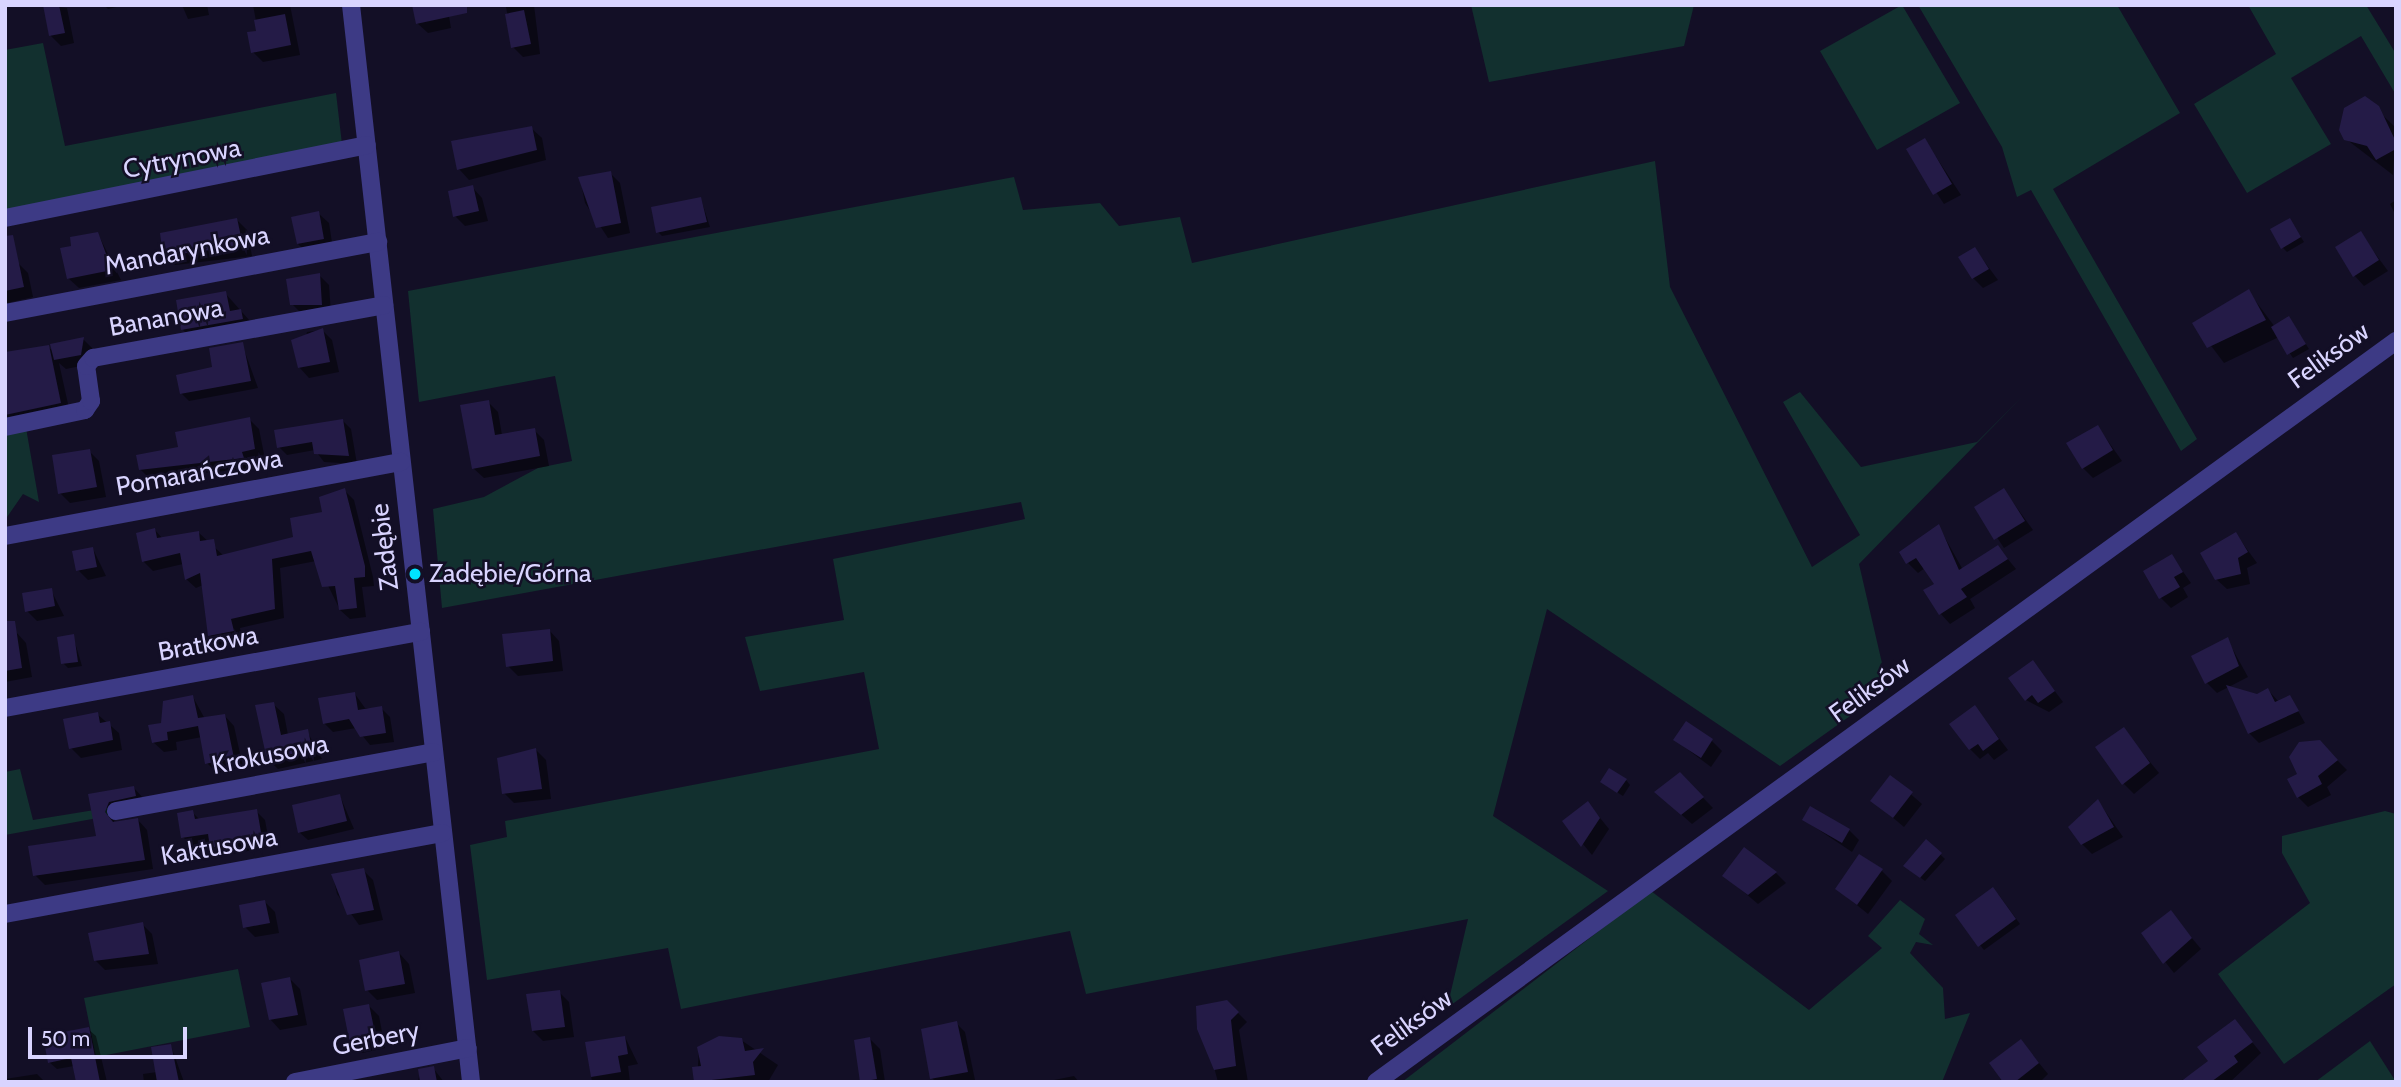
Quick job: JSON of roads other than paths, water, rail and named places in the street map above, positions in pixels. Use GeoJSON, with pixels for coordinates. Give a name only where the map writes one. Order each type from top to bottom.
{"type":"FeatureCollection","features":[{"type":"Feature","properties":{"kind":"street","name":"Zadębie"},"geometry":{"type":"LineString","coordinates":[[351,5],[471,1082]]}},
{"type":"Feature","properties":{"kind":"street","name":"Cytrynowa"},"geometry":{"type":"LineString","coordinates":[[5,218],[367,145]]}},
{"type":"Feature","properties":{"kind":"street","name":"Mandarynkowa"},"geometry":{"type":"LineString","coordinates":[[5,313],[377,242]]}},
{"type":"Feature","properties":{"kind":"street","name":"Bananowa"},"geometry":{"type":"LineString","coordinates":[[5,427],[85,410],[91,401],[86,366],[93,358],[384,305]]}},
{"type":"Feature","properties":{"kind":"street","name":"Feliksów"},"geometry":{"type":"LineString","coordinates":[[1376,1082],[2396,341]]}},
{"type":"Feature","properties":{"kind":"street","name":"Pomarańczowa"},"geometry":{"type":"LineString","coordinates":[[5,536],[401,462]]}},
{"type":"Feature","properties":{"kind":"street","name":"Bratkowa"},"geometry":{"type":"LineString","coordinates":[[5,708],[421,632]]}},
{"type":"Feature","properties":{"kind":"street","name":"Krokusowa"},"geometry":{"type":"LineString","coordinates":[[116,811],[434,751]]}},
{"type":"Feature","properties":{"kind":"street","name":"Kaktusowa"},"geometry":{"type":"LineString","coordinates":[[5,914],[443,833]]}},
{"type":"Feature","properties":{"kind":"street","name":"Gerbery"},"geometry":{"type":"LineString","coordinates":[[295,1082],[468,1048]]}},
{"type":"Feature","properties":{"kind":"place","name":"Zadębie/Górna"},"geometry":{"type":"Point","coordinates":[415,574]}}]}
